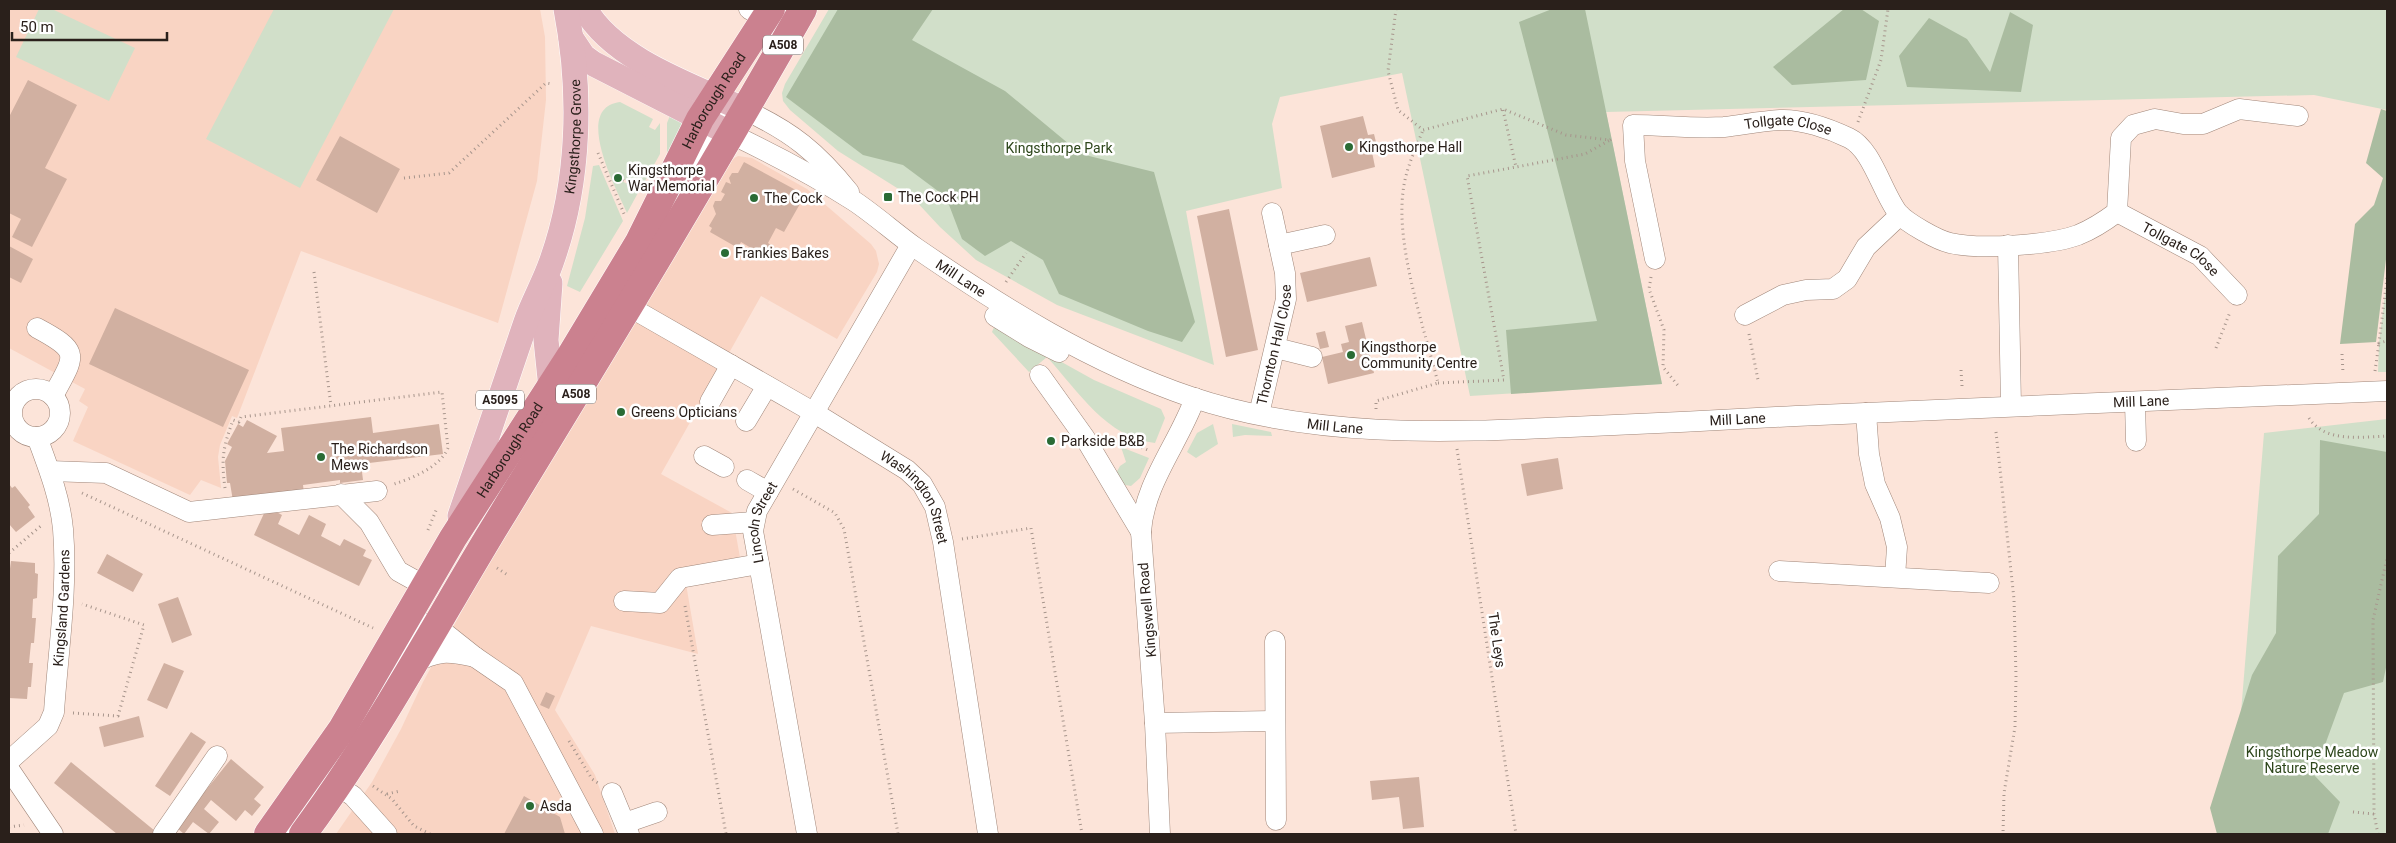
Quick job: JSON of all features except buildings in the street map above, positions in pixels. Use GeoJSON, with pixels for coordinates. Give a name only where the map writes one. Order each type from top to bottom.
{"type":"FeatureCollection","features":[{"type":"Feature","properties":{"kind":"highway","name":"Harborough Road"},"geometry":{"type":"LineString","coordinates":[[268,834],[347,721],[453,538],[551,386],[633,231],[716,127],[745,110],[804,9]]}},
{"type":"Feature","properties":{"kind":"highway","name":"Harborough Road"},"geometry":{"type":"LineString","coordinates":[[303,834],[340,785],[715,162],[715,96],[762,12]]}},
{"type":"Feature","properties":{"kind":"main road","name":"Kingsthorpe Grove"},"geometry":{"type":"LineString","coordinates":[[453,538],[529,313],[551,263],[567,203],[574,159],[574,68],[566,9]]}},
{"type":"Feature","properties":{"kind":"main road"},"geometry":{"type":"LineString","coordinates":[[585,9],[592,22],[616,45],[670,75],[745,110]]}},
{"type":"Feature","properties":{"kind":"main road"},"geometry":{"type":"LineString","coordinates":[[571,38],[583,56],[594,64],[716,127]]}},
{"type":"Feature","properties":{"kind":"main road","name":"Kingsthorpe Grove"},"geometry":{"type":"LineString","coordinates":[[547,441],[551,418],[551,386],[546,340],[551,263]]}},
{"type":"Feature","properties":{"kind":"street"},"geometry":{"type":"LineString","coordinates":[[2117,212],[2121,138],[2133,125],[2155,119],[2183,124],[2203,124],[2239,109],[2298,116]]}},
{"type":"Feature","properties":{"kind":"street","name":"Mill Lane"},"geometry":{"type":"LineString","coordinates":[[745,110],[775,124],[806,146],[830,168],[858,204],[908,249],[1054,335],[1129,372],[1195,398],[1259,414],[1358,428],[1455,432],[2380,391]]}},
{"type":"Feature","properties":{"kind":"street","name":"Tollgate Close"},"geometry":{"type":"LineString","coordinates":[[1633,125],[1722,127],[1782,120],[1812,125],[1851,139],[1867,154],[1883,190],[1900,215],[1924,231],[1950,243],[2008,245],[2052,241],[2077,236],[2098,226],[2117,212],[2200,256],[2237,295]]}},
{"type":"Feature","properties":{"kind":"street"},"geometry":{"type":"LineString","coordinates":[[1633,125],[1635,161],[1654,259]]}},
{"type":"Feature","properties":{"kind":"street","name":"Mill Lane"},"geometry":{"type":"LineString","coordinates":[[716,127],[761,148],[858,204]]}},
{"type":"Feature","properties":{"kind":"street"},"geometry":{"type":"LineString","coordinates":[[715,162],[728,153],[744,151],[782,168],[869,226],[908,249]]}},
{"type":"Feature","properties":{"kind":"street","name":"Thornton Hall Close"},"geometry":{"type":"LineString","coordinates":[[1259,414],[1286,299],[1285,273],[1272,213]]}},
{"type":"Feature","properties":{"kind":"street"},"geometry":{"type":"LineString","coordinates":[[1745,315],[1783,295],[1806,290],[1833,289],[1847,279],[1866,247],[1900,215]]}},
{"type":"Feature","properties":{"kind":"street"},"geometry":{"type":"LineString","coordinates":[[1279,245],[1325,235]]}},
{"type":"Feature","properties":{"kind":"street"},"geometry":{"type":"LineString","coordinates":[[2008,245],[2011,406]]}},
{"type":"Feature","properties":{"kind":"street","name":"Lincoln Street"},"geometry":{"type":"LineString","coordinates":[[808,834],[759,564],[754,522],[772,486],[908,249]]}},
{"type":"Feature","properties":{"kind":"street","name":"Washington Street"},"geometry":{"type":"LineString","coordinates":[[628,306],[814,412],[907,470],[922,484],[934,507],[943,542],[988,834]]}},
{"type":"Feature","properties":{"kind":"street"},"geometry":{"type":"LineString","coordinates":[[37,328],[66,344],[71,356],[69,366],[53,396]]}},
{"type":"Feature","properties":{"kind":"street"},"geometry":{"type":"LineString","coordinates":[[1276,348],[1312,357]]}},
{"type":"Feature","properties":{"kind":"street"},"geometry":{"type":"LineString","coordinates":[[710,402],[731,365]]}},
{"type":"Feature","properties":{"kind":"street"},"geometry":{"type":"LineString","coordinates":[[1040,375],[1085,438],[1141,532]]}},
{"type":"Feature","properties":{"kind":"street"},"geometry":{"type":"LineString","coordinates":[[746,421],[767,386]]}},
{"type":"Feature","properties":{"kind":"street"},"geometry":{"type":"LineString","coordinates":[[39,389],[53,396],[60,410],[57,425],[45,436],[37,437],[21,433],[12,420],[10,411],[23,392],[39,389]]}},
{"type":"Feature","properties":{"kind":"street","name":"Kingswell Road"},"geometry":{"type":"LineString","coordinates":[[1160,834],[1155,723],[1141,532],[1146,502],[1189,417],[1195,398]]}},
{"type":"Feature","properties":{"kind":"street"},"geometry":{"type":"LineString","coordinates":[[2135,402],[2136,441]]}},
{"type":"Feature","properties":{"kind":"street"},"geometry":{"type":"LineString","coordinates":[[1866,413],[1875,484],[1890,518],[1897,547],[1895,577]]}},
{"type":"Feature","properties":{"kind":"street","name":"Kingsland Gardens"},"geometry":{"type":"LineString","coordinates":[[9,761],[48,726],[54,712],[64,566],[60,510],[51,476],[37,437]]}},
{"type":"Feature","properties":{"kind":"street"},"geometry":{"type":"LineString","coordinates":[[704,456],[724,467]]}},
{"type":"Feature","properties":{"kind":"street"},"geometry":{"type":"LineString","coordinates":[[51,476],[106,473],[189,512],[377,491]]}},
{"type":"Feature","properties":{"kind":"street"},"geometry":{"type":"LineString","coordinates":[[747,480],[772,486]]}},
{"type":"Feature","properties":{"kind":"street"},"geometry":{"type":"LineString","coordinates":[[341,494],[369,522],[398,571],[425,586]]}},
{"type":"Feature","properties":{"kind":"street"},"geometry":{"type":"LineString","coordinates":[[712,525],[754,522]]}},
{"type":"Feature","properties":{"kind":"street"},"geometry":{"type":"LineString","coordinates":[[624,601],[660,603],[680,578],[759,564]]}},
{"type":"Feature","properties":{"kind":"street"},"geometry":{"type":"LineString","coordinates":[[1779,571],[1989,583]]}},
{"type":"Feature","properties":{"kind":"street"},"geometry":{"type":"LineString","coordinates":[[347,721],[372,704],[418,626],[423,623],[436,626],[475,657],[513,683],[593,834]]}},
{"type":"Feature","properties":{"kind":"street"},"geometry":{"type":"LineString","coordinates":[[1275,641],[1276,820]]}},
{"type":"Feature","properties":{"kind":"street"},"geometry":{"type":"LineString","coordinates":[[414,664],[429,655],[441,652],[475,657]]}},
{"type":"Feature","properties":{"kind":"street"},"geometry":{"type":"LineString","coordinates":[[1155,723],[1275,721]]}},
{"type":"Feature","properties":{"kind":"street"},"geometry":{"type":"LineString","coordinates":[[163,834],[217,756]]}},
{"type":"Feature","properties":{"kind":"street"},"geometry":{"type":"LineString","coordinates":[[9,768],[53,834]]}},
{"type":"Feature","properties":{"kind":"street"},"geometry":{"type":"LineString","coordinates":[[268,834],[286,832],[326,781],[340,785],[353,796],[387,834]]}},
{"type":"Feature","properties":{"kind":"street"},"geometry":{"type":"LineString","coordinates":[[612,793],[627,829],[657,812]]}},
{"type":"Feature","properties":{"kind":"path"},"geometry":{"type":"LineString","coordinates":[[1396,9],[1388,71],[1398,110],[1423,130]]}},
{"type":"Feature","properties":{"kind":"path"},"geometry":{"type":"LineString","coordinates":[[1851,139],[1881,60],[1888,9]]}},
{"type":"Feature","properties":{"kind":"path"},"geometry":{"type":"LineString","coordinates":[[553,74],[553,90]]}},
{"type":"Feature","properties":{"kind":"path"},"geometry":{"type":"LineString","coordinates":[[404,178],[449,173],[529,97],[546,83],[553,84]]}},
{"type":"Feature","properties":{"kind":"path"},"geometry":{"type":"LineString","coordinates":[[1423,130],[1503,109],[1566,135],[1610,140]]}},
{"type":"Feature","properties":{"kind":"path"},"geometry":{"type":"LineString","coordinates":[[1503,109],[1516,167]]}},
{"type":"Feature","properties":{"kind":"path"},"geometry":{"type":"LineString","coordinates":[[1375,415],[1376,401],[1438,383],[1504,380],[1466,176],[1585,154],[1633,125]]}},
{"type":"Feature","properties":{"kind":"path"},"geometry":{"type":"LineString","coordinates":[[1423,130],[1410,160],[1403,190],[1401,216],[1404,247],[1438,383]]}},
{"type":"Feature","properties":{"kind":"path"},"geometry":{"type":"LineString","coordinates":[[597,153],[633,231]]}},
{"type":"Feature","properties":{"kind":"path"},"geometry":{"type":"LineString","coordinates":[[623,180],[643,192]]}},
{"type":"Feature","properties":{"kind":"path"},"geometry":{"type":"LineString","coordinates":[[1006,282],[1026,253]]}},
{"type":"Feature","properties":{"kind":"path"},"geometry":{"type":"LineString","coordinates":[[1654,259],[1649,289],[1664,330],[1663,367],[1680,388]]}},
{"type":"Feature","properties":{"kind":"path"},"geometry":{"type":"LineString","coordinates":[[314,272],[331,406]]}},
{"type":"Feature","properties":{"kind":"path"},"geometry":{"type":"LineString","coordinates":[[2380,391],[2378,343],[2387,278]]}},
{"type":"Feature","properties":{"kind":"path"},"geometry":{"type":"LineString","coordinates":[[2216,348],[2237,295]]}},
{"type":"Feature","properties":{"kind":"path"},"geometry":{"type":"LineString","coordinates":[[1745,315],[1758,380]]}},
{"type":"Feature","properties":{"kind":"path"},"geometry":{"type":"LineString","coordinates":[[2378,343],[2387,341]]}},
{"type":"Feature","properties":{"kind":"path"},"geometry":{"type":"LineString","coordinates":[[2342,354],[2343,378]]}},
{"type":"Feature","properties":{"kind":"path"},"geometry":{"type":"LineString","coordinates":[[1962,370],[1962,386]]}},
{"type":"Feature","properties":{"kind":"path"},"geometry":{"type":"LineString","coordinates":[[227,507],[222,461],[223,447],[233,420],[239,422],[241,417],[442,392],[448,448],[446,454],[432,466],[415,476],[377,491]]}},
{"type":"Feature","properties":{"kind":"path"},"geometry":{"type":"LineString","coordinates":[[2309,418],[2314,426],[2324,433],[2352,438],[2387,436]]}},
{"type":"Feature","properties":{"kind":"path"},"geometry":{"type":"LineString","coordinates":[[1996,432],[2014,599],[2016,677],[2015,727],[2004,793],[2003,834]]}},
{"type":"Feature","properties":{"kind":"path"},"geometry":{"type":"LineString","coordinates":[[1123,440],[1151,451]]}},
{"type":"Feature","properties":{"kind":"path","name":"The Leys"},"geometry":{"type":"LineString","coordinates":[[1457,449],[1516,834]]}},
{"type":"Feature","properties":{"kind":"path"},"geometry":{"type":"LineString","coordinates":[[51,476],[378,630]]}},
{"type":"Feature","properties":{"kind":"path"},"geometry":{"type":"LineString","coordinates":[[772,486],[835,513],[844,529],[898,834]]}},
{"type":"Feature","properties":{"kind":"path"},"geometry":{"type":"LineString","coordinates":[[426,535],[439,504]]}},
{"type":"Feature","properties":{"kind":"path"},"geometry":{"type":"LineString","coordinates":[[9,553],[60,510]]}},
{"type":"Feature","properties":{"kind":"path"},"geometry":{"type":"LineString","coordinates":[[943,542],[1031,528],[1082,834]]}},
{"type":"Feature","properties":{"kind":"path"},"geometry":{"type":"LineString","coordinates":[[2378,834],[2374,814],[2373,620],[2387,558]]}},
{"type":"Feature","properties":{"kind":"path"},"geometry":{"type":"LineString","coordinates":[[494,566],[509,576]]}},
{"type":"Feature","properties":{"kind":"path"},"geometry":{"type":"LineString","coordinates":[[680,578],[726,834]]}},
{"type":"Feature","properties":{"kind":"path"},"geometry":{"type":"LineString","coordinates":[[54,712],[118,716],[144,624],[62,598]]}},
{"type":"Feature","properties":{"kind":"path"},"geometry":{"type":"LineString","coordinates":[[567,738],[592,779],[612,793]]}},
{"type":"Feature","properties":{"kind":"path"},"geometry":{"type":"LineString","coordinates":[[372,785],[387,794],[414,826],[430,834]]}},
{"type":"Feature","properties":{"kind":"path"},"geometry":{"type":"LineString","coordinates":[[387,794],[400,791]]}},
{"type":"Feature","properties":{"kind":"path"},"geometry":{"type":"LineString","coordinates":[[2353,812],[2374,814]]}},
{"type":"Feature","properties":{"kind":"shaded area"},"geometry":{"type":"Polygon","coordinates":[[[9,9],[540,9],[545,37],[546,100],[537,181],[498,323],[301,251],[237,418],[232,416],[220,445],[218,457],[221,488],[201,480],[190,495],[73,441],[88,407],[79,401],[85,389],[9,348],[9,9]]]}},
{"type":"Feature","properties":{"kind":"shaded area"},"geometry":{"type":"Polygon","coordinates":[[[738,156],[752,158],[807,189],[871,244],[876,251],[879,264],[877,272],[837,339],[761,296],[661,474],[732,513],[743,574],[686,584],[698,654],[591,626],[555,710],[595,775],[615,834],[336,834],[372,782],[401,729],[423,682],[503,536],[731,160],[738,156]]]}},
{"type":"Feature","properties":{"kind":"green space"},"geometry":{"type":"Polygon","coordinates":[[[39,9],[52,9],[135,48],[109,101],[16,57],[39,9]]]}},
{"type":"Feature","properties":{"kind":"green space"},"geometry":{"type":"Polygon","coordinates":[[[274,9],[394,9],[300,188],[206,139],[274,9]]]}},
{"type":"Feature","properties":{"kind":"green space","name":"Kingsthorpe Park"},"geometry":{"type":"Polygon","coordinates":[[[829,9],[2387,9],[2387,110],[2314,95],[1606,112],[1662,384],[1470,396],[1402,73],[1280,97],[1272,124],[1282,188],[1186,211],[1214,365],[1057,305],[976,260],[940,227],[913,198],[838,151],[790,110],[783,101],[782,93],[785,84],[829,9]]]}},
{"type":"Feature","properties":{"kind":"green space"},"geometry":{"type":"Polygon","coordinates":[[[838,9],[933,9],[912,40],[1005,91],[1081,154],[1154,172],[1195,322],[1182,342],[1148,331],[1059,294],[1043,260],[1011,241],[985,256],[962,239],[946,197],[903,165],[863,155],[786,97],[838,9]]]}},
{"type":"Feature","properties":{"kind":"green space"},"geometry":{"type":"Polygon","coordinates":[[[1552,9],[1585,9],[1662,384],[1511,394],[1506,330],[1597,321],[1519,22],[1552,9]]]}},
{"type":"Feature","properties":{"kind":"green space"},"geometry":{"type":"Polygon","coordinates":[[[1844,9],[1861,9],[1879,21],[1866,80],[1792,85],[1773,67],[1844,9]]]}},
{"type":"Feature","properties":{"kind":"green space"},"geometry":{"type":"Polygon","coordinates":[[[2010,12],[2033,25],[2021,92],[1907,87],[1899,56],[1929,18],[1967,39],[1990,72],[2010,12]]]}},
{"type":"Feature","properties":{"kind":"green space"},"geometry":{"type":"Polygon","coordinates":[[[620,102],[653,119],[649,127],[655,130],[660,123],[660,154],[641,188],[624,179],[622,181],[639,191],[627,213],[608,169],[598,134],[599,119],[606,108],[620,102]]]}},
{"type":"Feature","properties":{"kind":"green space"},"geometry":{"type":"Polygon","coordinates":[[[2381,109],[2387,111],[2387,251],[2376,342],[2340,344],[2355,224],[2374,205],[2383,178],[2366,163],[2381,109]]]}},
{"type":"Feature","properties":{"kind":"green space"},"geometry":{"type":"Polygon","coordinates":[[[671,113],[684,121],[667,156],[667,123],[671,113]]]}},
{"type":"Feature","properties":{"kind":"green space"},"geometry":{"type":"Polygon","coordinates":[[[599,165],[623,221],[580,292],[567,286],[585,218],[593,166],[599,165]]]}},
{"type":"Feature","properties":{"kind":"green space"},"geometry":{"type":"Polygon","coordinates":[[[2387,278],[2387,372],[2378,372],[2379,343],[2387,278]]]}},
{"type":"Feature","properties":{"kind":"green space"},"geometry":{"type":"Polygon","coordinates":[[[995,325],[1094,380],[1161,409],[1165,418],[1155,443],[1138,439],[1108,423],[1082,398],[1047,357],[1029,372],[992,332],[995,325]]]}},
{"type":"Feature","properties":{"kind":"green space","name":"Kingsthorpe Meadow Nature Reserve"},"geometry":{"type":"Polygon","coordinates":[[[2387,419],[2387,834],[2231,834],[2264,433],[2387,419]]]}},
{"type":"Feature","properties":{"kind":"green space"},"geometry":{"type":"Polygon","coordinates":[[[1213,424],[1218,444],[1196,458],[1187,452],[1197,433],[1213,424]]]}},
{"type":"Feature","properties":{"kind":"green space"},"geometry":{"type":"Polygon","coordinates":[[[1232,424],[1271,432],[1272,436],[1245,435],[1233,437],[1232,424]]]}},
{"type":"Feature","properties":{"kind":"green space","name":"Kingsthorpe Meadow Nature Reserve"},"geometry":{"type":"Polygon","coordinates":[[[2320,440],[2387,452],[2387,663],[2383,682],[2344,693],[2314,775],[2340,802],[2328,834],[2217,834],[2210,808],[2252,675],[2276,633],[2278,556],[2319,514],[2320,440]]]}},
{"type":"Feature","properties":{"kind":"green space"},"geometry":{"type":"Polygon","coordinates":[[[1121,447],[1149,458],[1140,478],[1131,486],[1120,484],[1115,475],[1120,466],[1126,462],[1121,447]]]}},
{"type":"Feature","properties":{"kind":"place","name":"Kingsthorpe Hall"},"geometry":{"type":"Point","coordinates":[1349,147]}},
{"type":"Feature","properties":{"kind":"place","name":"Kingsthorpe War Memorial"},"geometry":{"type":"Point","coordinates":[618,178]}},
{"type":"Feature","properties":{"kind":"place","name":"The Cock PH"},"geometry":{"type":"Point","coordinates":[888,197]}},
{"type":"Feature","properties":{"kind":"place","name":"The Cock"},"geometry":{"type":"Point","coordinates":[754,198]}},
{"type":"Feature","properties":{"kind":"place","name":"Frankies Bakes"},"geometry":{"type":"Point","coordinates":[725,253]}},
{"type":"Feature","properties":{"kind":"place","name":"Kingsthorpe Community Centre"},"geometry":{"type":"Point","coordinates":[1351,355]}},
{"type":"Feature","properties":{"kind":"place","name":"Greens Opticians"},"geometry":{"type":"Point","coordinates":[621,412]}},
{"type":"Feature","properties":{"kind":"place","name":"Parkside B&B"},"geometry":{"type":"Point","coordinates":[1051,441]}},
{"type":"Feature","properties":{"kind":"place","name":"The Richardson Mews"},"geometry":{"type":"Point","coordinates":[321,457]}},
{"type":"Feature","properties":{"kind":"place","name":"Asda"},"geometry":{"type":"Point","coordinates":[530,806]}}]}
